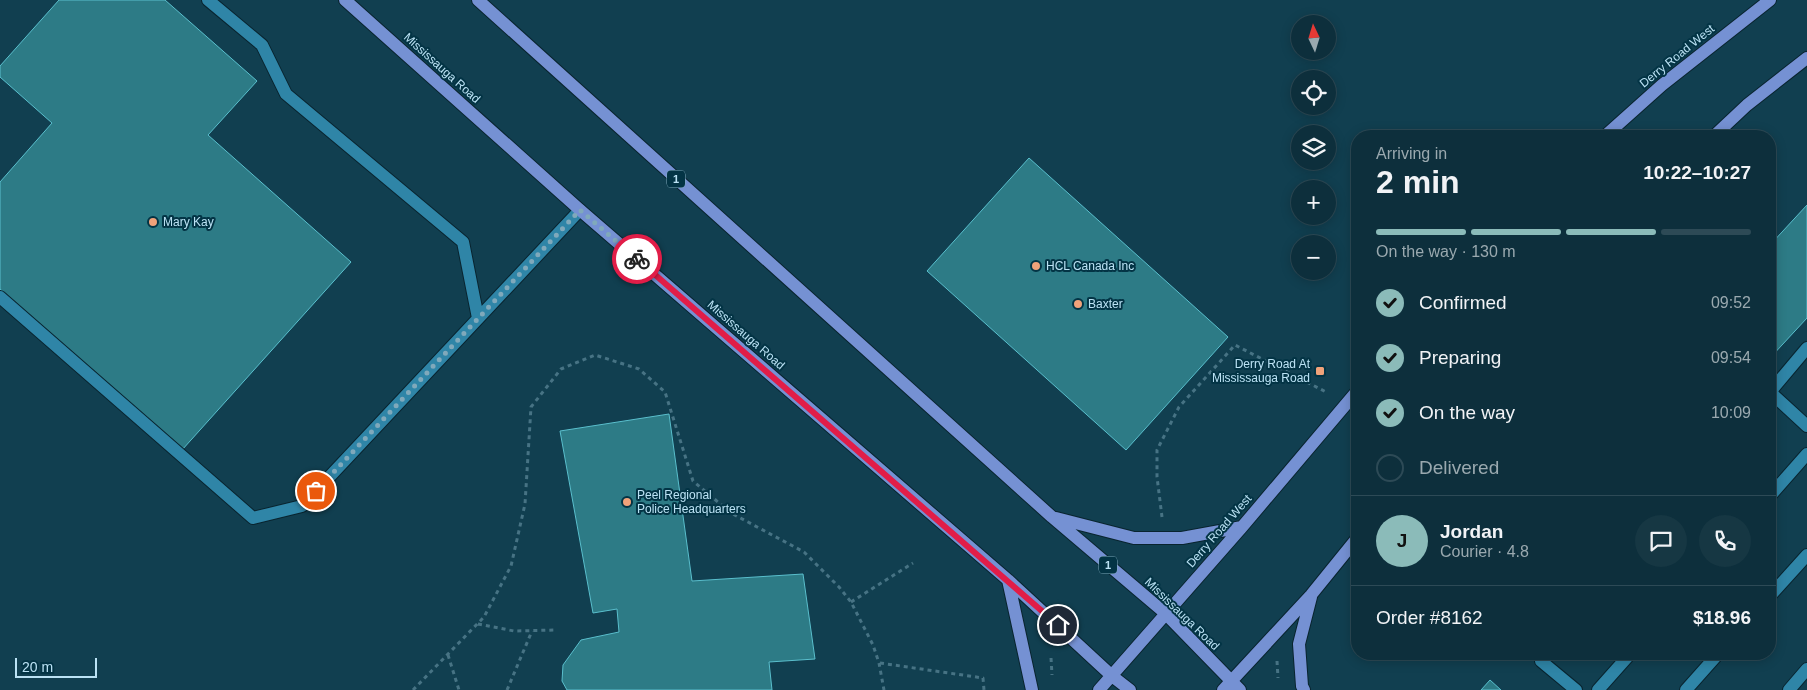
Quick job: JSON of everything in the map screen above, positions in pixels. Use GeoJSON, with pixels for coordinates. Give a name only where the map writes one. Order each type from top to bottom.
{"type":"FeatureCollection","features":[{"type":"Feature","properties":{"kind":"main road","name":"Mississauga Road"},"geometry":{"type":"LineString","coordinates":[[345,0],[580,210],[1008,580],[1112,676],[1130,690]]}},
{"type":"Feature","properties":{"kind":"main road","name":"Mississauga Road"},"geometry":{"type":"LineString","coordinates":[[478,0],[1052,517],[1165,613],[1227,685],[1240,690]]}},
{"type":"Feature","properties":{"kind":"main road","name":"Derry Road West"},"geometry":{"type":"LineString","coordinates":[[1612,130],[1662,85],[1770,0]]}},
{"type":"Feature","properties":{"kind":"main road"},"geometry":{"type":"LineString","coordinates":[[1720,130],[1747,105],[1807,58]]}},
{"type":"Feature","properties":{"kind":"main road","name":"Derry Road West"},"geometry":{"type":"LineString","coordinates":[[1100,690],[1165,613],[1242,527],[1351,398]]}},
{"type":"Feature","properties":{"kind":"main road"},"geometry":{"type":"LineString","coordinates":[[1052,517],[1134,538],[1182,538],[1242,527]]}},
{"type":"Feature","properties":{"kind":"main road"},"geometry":{"type":"LineString","coordinates":[[1227,685],[1311,595],[1351,546]]}},
{"type":"Feature","properties":{"kind":"main road"},"geometry":{"type":"LineString","coordinates":[[1008,580],[1032,690]]}},
{"type":"Feature","properties":{"kind":"main road"},"geometry":{"type":"LineString","coordinates":[[1304,690],[1302,686],[1299,644],[1311,595]]}},
{"type":"Feature","properties":{"kind":"lane"},"geometry":{"type":"LineString","coordinates":[[208,0],[262,45],[286,94],[463,242],[478,318]]}},
{"type":"Feature","properties":{"kind":"lane"},"geometry":{"type":"LineString","coordinates":[[0,297],[253,518],[302,506],[580,210]]}},
{"type":"Feature","properties":{"kind":"lane"},"geometry":{"type":"LineString","coordinates":[[1776,385],[1807,348]]}},
{"type":"Feature","properties":{"kind":"lane"},"geometry":{"type":"LineString","coordinates":[[1776,398],[1807,426]]}},
{"type":"Feature","properties":{"kind":"lane"},"geometry":{"type":"LineString","coordinates":[[1776,489],[1807,454]]}},
{"type":"Feature","properties":{"kind":"lane"},"geometry":{"type":"LineString","coordinates":[[1776,589],[1807,555]]}},
{"type":"Feature","properties":{"kind":"lane"},"geometry":{"type":"LineString","coordinates":[[1543,660],[1576,690]]}},
{"type":"Feature","properties":{"kind":"lane"},"geometry":{"type":"LineString","coordinates":[[1598,690],[1625,660]]}},
{"type":"Feature","properties":{"kind":"lane"},"geometry":{"type":"LineString","coordinates":[[1686,690],[1713,660]]}},
{"type":"Feature","properties":{"kind":"lane"},"geometry":{"type":"LineString","coordinates":[[1789,690],[1807,669]]}},
{"type":"Feature","properties":{"kind":"path"},"geometry":{"type":"LineString","coordinates":[[1163,523],[1157,477],[1157,450],[1179,406],[1235,346],[1346,403]]}},
{"type":"Feature","properties":{"kind":"path"},"geometry":{"type":"LineString","coordinates":[[413,690],[484,617],[511,566],[525,504],[531,407],[561,369],[595,355],[639,369],[665,392],[693,481],[731,513],[804,552],[839,587],[851,602],[873,645],[879,663],[884,690]]}},
{"type":"Feature","properties":{"kind":"path"},"geometry":{"type":"LineString","coordinates":[[851,602],[913,563]]}},
{"type":"Feature","properties":{"kind":"path"},"geometry":{"type":"LineString","coordinates":[[478,624],[514,631],[556,630]]}},
{"type":"Feature","properties":{"kind":"path"},"geometry":{"type":"LineString","coordinates":[[507,690],[532,631]]}},
{"type":"Feature","properties":{"kind":"path"},"geometry":{"type":"LineString","coordinates":[[448,654],[459,690]]}},
{"type":"Feature","properties":{"kind":"path"},"geometry":{"type":"LineString","coordinates":[[879,663],[983,678],[984,690]]}},
{"type":"Feature","properties":{"kind":"building","name":"Mary Kay"},"geometry":{"type":"Polygon","coordinates":[[[59,0],[165,0],[257,81],[208,135],[351,262],[182,450],[0,289],[0,182],[52,123],[0,77],[0,66],[59,0]]]}},
{"type":"Feature","properties":{"kind":"building","name":"Baxter"},"geometry":{"type":"Polygon","coordinates":[[[1029,158],[1228,337],[1126,450],[927,271],[1029,158]]]}},
{"type":"Feature","properties":{"kind":"building"},"geometry":{"type":"Polygon","coordinates":[[[1807,205],[1807,318],[1776,352],[1776,239],[1807,205]]]}},
{"type":"Feature","properties":{"kind":"building","name":"Peel Regional Police Headquarters"},"geometry":{"type":"Polygon","coordinates":[[[669,414],[692,581],[803,574],[815,659],[769,662],[772,690],[567,690],[562,681],[563,665],[581,640],[619,632],[617,609],[593,613],[560,431],[669,414]]]}},
{"type":"Feature","properties":{"kind":"building"},"geometry":{"type":"Polygon","coordinates":[[[1490,680],[1501,690],[1481,690],[1490,680]]]}},
{"type":"Feature","properties":{"kind":"way so far"},"geometry":{"type":"LineString","coordinates":[[316,491],[580,210],[637,259]]}},
{"type":"Feature","properties":{"kind":"place","name":"Mary Kay"},"geometry":{"type":"Point","coordinates":[153,222]}},
{"type":"Feature","properties":{"kind":"place","name":"HCL Canada Inc"},"geometry":{"type":"Point","coordinates":[1036,266]}},
{"type":"Feature","properties":{"kind":"place","name":"Baxter"},"geometry":{"type":"Point","coordinates":[1078,304]}},
{"type":"Feature","properties":{"kind":"place","name":"Derry Road At Mississauga Road"},"geometry":{"type":"Point","coordinates":[1320,371]}},
{"type":"Feature","properties":{"kind":"place","name":"Peel Regional Police Headquarters"},"geometry":{"type":"Point","coordinates":[627,502]}},
{"type":"Feature","properties":{"kind":"route"},"geometry":{"type":"LineString","coordinates":[[637,259],[1058,625]]}}]}
